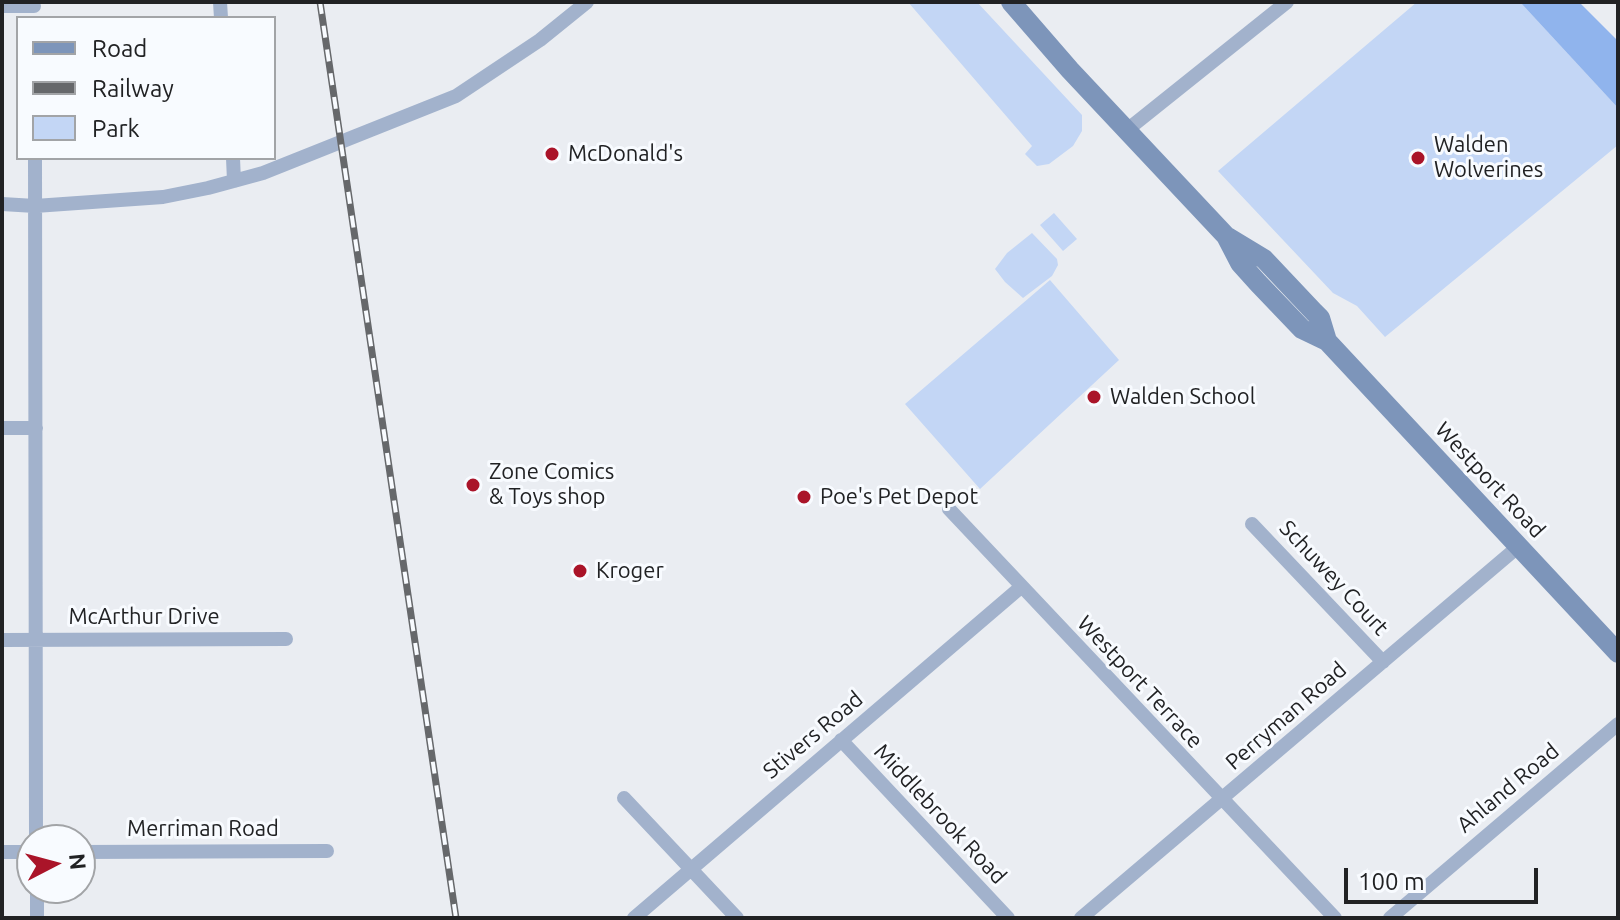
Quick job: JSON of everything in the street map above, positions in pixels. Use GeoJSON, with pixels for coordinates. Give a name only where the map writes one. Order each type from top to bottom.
{"type":"FeatureCollection","features":[{"type":"Feature","properties":{"kind":"main road","name":"Westport Road"},"geometry":{"type":"LineString","coordinates":[[1011,2],[1226,236],[1264,259],[1320,318],[1327,341],[1618,653]]}},
{"type":"Feature","properties":{"kind":"street"},"geometry":{"type":"LineString","coordinates":[[2,204],[35,206],[163,197],[234,181],[313,154],[456,96],[548,35],[587,2]]}},
{"type":"Feature","properties":{"kind":"street"},"geometry":{"type":"LineString","coordinates":[[1127,130],[1287,2]]}},
{"type":"Feature","properties":{"kind":"street"},"geometry":{"type":"LineString","coordinates":[[2,6],[34,9]]}},
{"type":"Feature","properties":{"kind":"street"},"geometry":{"type":"LineString","coordinates":[[35,160],[36,824]]}},
{"type":"Feature","properties":{"kind":"street"},"geometry":{"type":"LineString","coordinates":[[233,160],[234,181]]}},
{"type":"Feature","properties":{"kind":"street"},"geometry":{"type":"LineString","coordinates":[[2,428],[36,428]]}},
{"type":"Feature","properties":{"kind":"street","name":"Westport Terrace"},"geometry":{"type":"LineString","coordinates":[[949,509],[1335,918]]}},
{"type":"Feature","properties":{"kind":"street","name":"Schuwey Court"},"geometry":{"type":"LineString","coordinates":[[1252,524],[1383,662]]}},
{"type":"Feature","properties":{"kind":"street","name":"Perryman Road"},"geometry":{"type":"LineString","coordinates":[[1081,918],[1519,546]]}},
{"type":"Feature","properties":{"kind":"street","name":"Stivers Road"},"geometry":{"type":"LineString","coordinates":[[634,918],[1021,587]]}},
{"type":"Feature","properties":{"kind":"street","name":"McArthur Drive"},"geometry":{"type":"LineString","coordinates":[[2,640],[286,639]]}},
{"type":"Feature","properties":{"kind":"street","name":"Ahland Road"},"geometry":{"type":"LineString","coordinates":[[1390,918],[1618,724]]}},
{"type":"Feature","properties":{"kind":"street","name":"Middlebrook Road"},"geometry":{"type":"LineString","coordinates":[[841,740],[1008,918]]}},
{"type":"Feature","properties":{"kind":"street"},"geometry":{"type":"LineString","coordinates":[[624,798],[737,918]]}},
{"type":"Feature","properties":{"kind":"street","name":"Merriman Road"},"geometry":{"type":"LineString","coordinates":[[96,852],[327,851]]}},
{"type":"Feature","properties":{"kind":"green space"},"geometry":{"type":"Polygon","coordinates":[[[908,2],[977,2],[1082,115],[1082,131],[1073,146],[1049,164],[1037,166],[1025,154],[1032,146],[908,2]]]}},
{"type":"Feature","properties":{"kind":"green space","name":"Walden Wolverines"},"geometry":{"type":"Polygon","coordinates":[[[1417,2],[1520,2],[1618,108],[1618,145],[1385,337],[1357,306],[1333,293],[1218,171],[1417,2]]]}},
{"type":"Feature","properties":{"kind":"green space"},"geometry":{"type":"Polygon","coordinates":[[[1054,213],[1077,239],[1063,251],[1040,225],[1054,213]]]}},
{"type":"Feature","properties":{"kind":"green space"},"geometry":{"type":"Polygon","coordinates":[[[1032,233],[1057,259],[1058,265],[1052,276],[1023,298],[995,269],[1007,253],[1032,233]]]}},
{"type":"Feature","properties":{"kind":"green space"},"geometry":{"type":"Polygon","coordinates":[[[1050,280],[1119,360],[980,489],[905,404],[1050,280]]]}},
{"type":"Feature","properties":{"kind":"shaded area"},"geometry":{"type":"Polygon","coordinates":[[[1520,2],[1579,2],[1618,41],[1618,108],[1520,2]]]}},
{"type":"Feature","properties":{"kind":"railway"},"geometry":{"type":"LineString","coordinates":[[320,2],[456,918]]}},
{"type":"Feature","properties":{"kind":"place","name":"McDonald's"},"geometry":{"type":"Point","coordinates":[552,154]}},
{"type":"Feature","properties":{"kind":"place","name":"Walden Wolverines"},"geometry":{"type":"Point","coordinates":[1418,158]}},
{"type":"Feature","properties":{"kind":"place","name":"Walden School"},"geometry":{"type":"Point","coordinates":[1094,397]}},
{"type":"Feature","properties":{"kind":"place","name":"Zone Comics & Toys shop"},"geometry":{"type":"Point","coordinates":[473,485]}},
{"type":"Feature","properties":{"kind":"place","name":"Poe's Pet Depot"},"geometry":{"type":"Point","coordinates":[804,497]}},
{"type":"Feature","properties":{"kind":"place","name":"Kroger"},"geometry":{"type":"Point","coordinates":[580,571]}}]}
